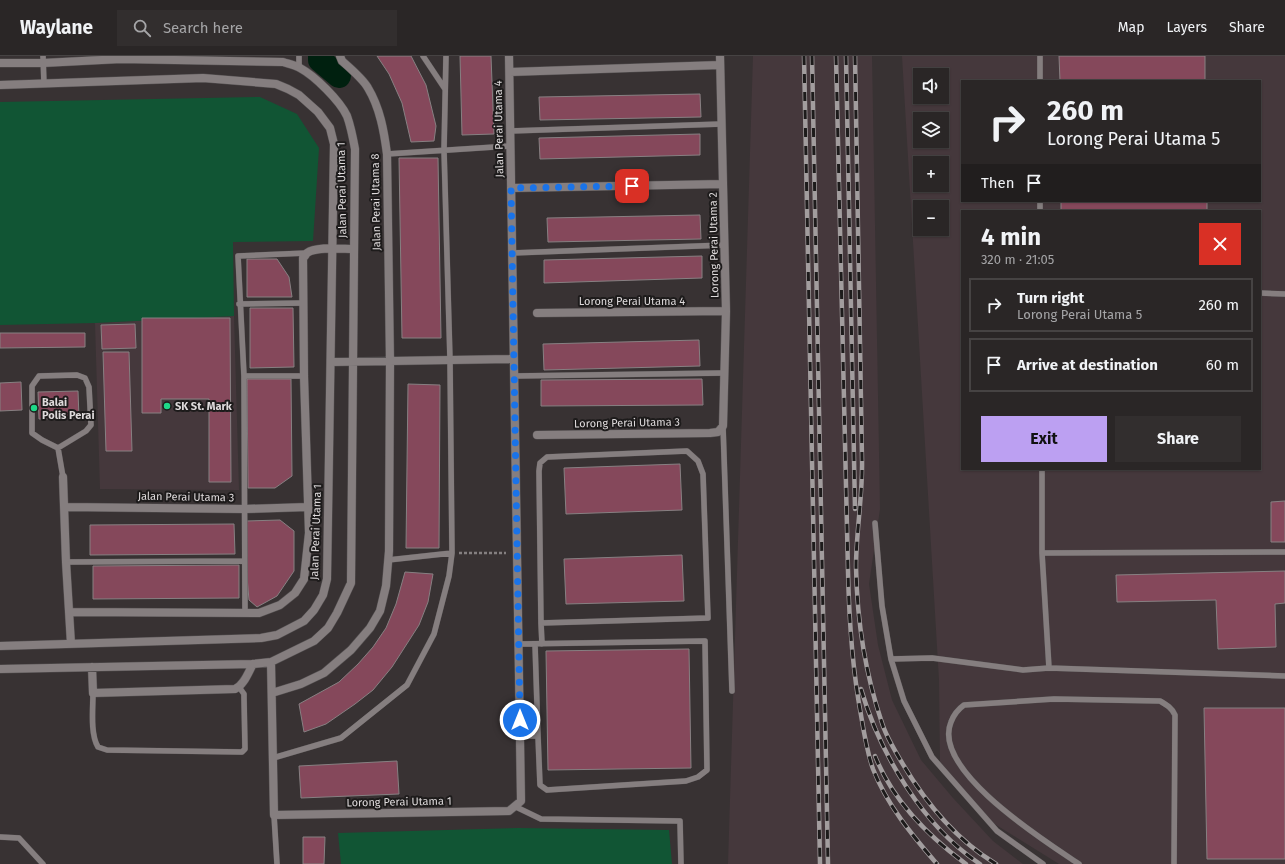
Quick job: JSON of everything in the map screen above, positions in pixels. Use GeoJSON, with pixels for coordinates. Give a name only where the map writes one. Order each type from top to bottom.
{"type":"FeatureCollection","features":[{"type":"Feature","properties":{"kind":"street","name":"Jalan Perai Utama 8"},"geometry":{"type":"LineString","coordinates":[[340,56],[342,61],[368,87],[379,111],[384,131],[387,154],[390,362]]}},
{"type":"Feature","properties":{"kind":"street","name":"Jalan Perai Utama 4"},"geometry":{"type":"LineString","coordinates":[[509,56],[519,644],[520,736],[518,804]]}},
{"type":"Feature","properties":{"kind":"street","name":"Lorong Perai Utama 2"},"geometry":{"type":"LineString","coordinates":[[720,56],[726,311],[720,429]]}},
{"type":"Feature","properties":{"kind":"street","name":"Jalan Perai Utama 1"},"geometry":{"type":"LineString","coordinates":[[0,63],[43,59],[283,62],[299,67],[312,75],[339,104],[346,115],[351,129],[355,149],[351,582],[337,613],[328,628],[314,641],[271,662],[253,664],[0,669]]}},
{"type":"Feature","properties":{"kind":"street"},"geometry":{"type":"LineString","coordinates":[[510,72],[720,65]]}},
{"type":"Feature","properties":{"kind":"street","name":"Jalan Perai Utama 1"},"geometry":{"type":"LineString","coordinates":[[0,85],[202,78],[276,84],[299,95],[318,112],[330,128],[334,144],[327,579],[323,595],[314,610],[304,621],[276,635],[261,638],[0,646]]}},
{"type":"Feature","properties":{"kind":"street"},"geometry":{"type":"LineString","coordinates":[[511,188],[723,184]]}},
{"type":"Feature","properties":{"kind":"street","name":"Jalan Perai Utama 1"},"geometry":{"type":"LineString","coordinates":[[69,612],[259,614],[280,606],[295,593],[304,579],[309,533],[304,376],[303,258],[307,253],[313,250],[332,248],[354,249]]}},
{"type":"Feature","properties":{"kind":"street","name":"Lorong Perai Utama 4"},"geometry":{"type":"LineString","coordinates":[[537,313],[726,311]]}},
{"type":"Feature","properties":{"kind":"street"},"geometry":{"type":"LineString","coordinates":[[331,362],[514,359]]}},
{"type":"Feature","properties":{"kind":"street"},"geometry":{"type":"LineString","coordinates":[[272,693],[301,684],[324,673],[351,650],[370,628],[380,610],[386,586],[388,560],[390,362]]}},
{"type":"Feature","properties":{"kind":"street","name":"Lorong Perai Utama 3"},"geometry":{"type":"LineString","coordinates":[[537,435],[710,433],[720,429]]}},
{"type":"Feature","properties":{"kind":"street"},"geometry":{"type":"LineString","coordinates":[[63,477],[71,644]]}},
{"type":"Feature","properties":{"kind":"street","name":"Jalan Perai Utama 3"},"geometry":{"type":"LineString","coordinates":[[65,507],[244,509],[308,507]]}},
{"type":"Feature","properties":{"kind":"street"},"geometry":{"type":"LineString","coordinates":[[271,662],[274,815]]}},
{"type":"Feature","properties":{"kind":"street"},"geometry":{"type":"LineString","coordinates":[[92,667],[93,693],[234,689],[242,684],[253,664]]}},
{"type":"Feature","properties":{"kind":"street","name":"Lorong Perai Utama 1"},"geometry":{"type":"LineString","coordinates":[[274,815],[509,811],[518,804]]}},
{"type":"Feature","properties":{"kind":"lane"},"geometry":{"type":"LineString","coordinates":[[299,56],[299,67]]}},
{"type":"Feature","properties":{"kind":"lane"},"geometry":{"type":"LineString","coordinates":[[423,56],[445,89]]}},
{"type":"Feature","properties":{"kind":"lane"},"geometry":{"type":"LineString","coordinates":[[273,758],[341,738],[407,685],[434,634],[449,576],[452,553],[450,360],[444,150],[446,56]]}},
{"type":"Feature","properties":{"kind":"lane"},"geometry":{"type":"LineString","coordinates":[[1040,56],[1040,80]]}},
{"type":"Feature","properties":{"kind":"lane"},"geometry":{"type":"LineString","coordinates":[[43,59],[44,84]]}},
{"type":"Feature","properties":{"kind":"lane"},"geometry":{"type":"LineString","coordinates":[[510,132],[722,124]]}},
{"type":"Feature","properties":{"kind":"lane"},"geometry":{"type":"LineString","coordinates":[[387,154],[511,146]]}},
{"type":"Feature","properties":{"kind":"lane"},"geometry":{"type":"LineString","coordinates":[[512,253],[725,245]]}},
{"type":"Feature","properties":{"kind":"lane"},"geometry":{"type":"LineString","coordinates":[[245,613],[244,376],[239,304],[238,256],[307,253]]}},
{"type":"Feature","properties":{"kind":"lane"},"geometry":{"type":"LineString","coordinates":[[1261,293],[1285,294]]}},
{"type":"Feature","properties":{"kind":"lane"},"geometry":{"type":"LineString","coordinates":[[239,304],[304,302]]}},
{"type":"Feature","properties":{"kind":"lane"},"geometry":{"type":"LineString","coordinates":[[514,376],[724,373]]}},
{"type":"Feature","properties":{"kind":"lane"},"geometry":{"type":"LineString","coordinates":[[78,375],[84,378],[89,387],[91,425],[86,431],[58,448],[32,433],[32,386],[39,376],[78,375]]}},
{"type":"Feature","properties":{"kind":"lane"},"geometry":{"type":"LineString","coordinates":[[244,376],[304,376]]}},
{"type":"Feature","properties":{"kind":"lane"},"geometry":{"type":"LineString","coordinates":[[720,429],[732,691]]}},
{"type":"Feature","properties":{"kind":"lane"},"geometry":{"type":"LineString","coordinates":[[58,448],[63,477]]}},
{"type":"Feature","properties":{"kind":"lane"},"geometry":{"type":"LineString","coordinates":[[541,623],[708,618],[703,474],[698,461],[687,451],[547,457],[540,463],[538,471],[541,623],[542,644]]}},
{"type":"Feature","properties":{"kind":"lane"},"geometry":{"type":"LineString","coordinates":[[1042,470],[1042,553],[1049,668]]}},
{"type":"Feature","properties":{"kind":"lane"},"geometry":{"type":"LineString","coordinates":[[875,523],[882,606],[892,659],[904,701],[932,757],[997,831],[1043,864]]}},
{"type":"Feature","properties":{"kind":"lane"},"geometry":{"type":"LineString","coordinates":[[1042,553],[1285,552]]}},
{"type":"Feature","properties":{"kind":"lane"},"geometry":{"type":"LineString","coordinates":[[388,560],[452,553]]}},
{"type":"Feature","properties":{"kind":"lane"},"geometry":{"type":"LineString","coordinates":[[66,562],[244,561]]}},
{"type":"Feature","properties":{"kind":"lane"},"geometry":{"type":"LineString","coordinates":[[519,644],[705,641],[707,770],[698,778],[686,781],[547,790],[540,785],[535,644]]}},
{"type":"Feature","properties":{"kind":"lane"},"geometry":{"type":"LineString","coordinates":[[892,659],[932,658],[1023,670],[1049,668],[1285,676]]}},
{"type":"Feature","properties":{"kind":"lane"},"geometry":{"type":"LineString","coordinates":[[93,693],[95,742],[98,747],[107,750],[242,752],[245,749],[244,694],[239,687]]}},
{"type":"Feature","properties":{"kind":"lane"},"geometry":{"type":"LineString","coordinates":[[1079,864],[1040,838],[1001,808],[965,773],[956,759],[949,741],[948,729],[958,709],[964,706],[1054,699],[1160,701],[1168,706],[1173,710],[1175,715],[1174,864]]}},
{"type":"Feature","properties":{"kind":"lane"},"geometry":{"type":"LineString","coordinates":[[520,736],[538,736]]}},
{"type":"Feature","properties":{"kind":"lane"},"geometry":{"type":"LineString","coordinates":[[518,804],[541,819],[680,821],[681,864]]}},
{"type":"Feature","properties":{"kind":"lane"},"geometry":{"type":"LineString","coordinates":[[274,815],[277,864]]}},
{"type":"Feature","properties":{"kind":"lane"},"geometry":{"type":"LineString","coordinates":[[0,837],[19,838],[42,864]]}},
{"type":"Feature","properties":{"kind":"path"},"geometry":{"type":"LineString","coordinates":[[452,553],[517,552]]}},
{"type":"Feature","properties":{"kind":"shaded area"},"geometry":{"type":"Polygon","coordinates":[[[753,56],[872,56],[880,509],[869,584],[878,645],[892,700],[921,760],[953,798],[993,841],[1023,864],[728,864],[753,56]]]}},
{"type":"Feature","properties":{"kind":"shaded area"},"geometry":{"type":"Polygon","coordinates":[[[902,56],[1285,56],[1285,864],[1059,864],[993,823],[940,763],[939,680],[902,56]]]}},
{"type":"Feature","properties":{"kind":"shaded area","name":"SK St. Mark"},"geometry":{"type":"Polygon","coordinates":[[[234,316],[239,490],[100,489],[95,323],[234,316]]]}},
{"type":"Feature","properties":{"kind":"green space"},"geometry":{"type":"Polygon","coordinates":[[[260,97],[297,114],[319,148],[313,241],[233,242],[234,316],[95,323],[0,325],[0,102],[260,97]]]}},
{"type":"Feature","properties":{"kind":"green space"},"geometry":{"type":"Polygon","coordinates":[[[518,828],[669,830],[672,864],[341,864],[338,833],[518,828]]]}},
{"type":"Feature","properties":{"kind":"building"},"geometry":{"type":"Polygon","coordinates":[[[377,56],[411,56],[426,85],[436,126],[434,141],[411,142],[402,103],[389,74],[377,56]]]}},
{"type":"Feature","properties":{"kind":"building"},"geometry":{"type":"Polygon","coordinates":[[[460,56],[491,56],[494,134],[462,135],[460,56]]]}},
{"type":"Feature","properties":{"kind":"building"},"geometry":{"type":"Polygon","coordinates":[[[1059,56],[1205,56],[1205,80],[1060,80],[1059,56]]]}},
{"type":"Feature","properties":{"kind":"building"},"geometry":{"type":"Polygon","coordinates":[[[700,94],[701,117],[540,120],[539,97],[700,94]]]}},
{"type":"Feature","properties":{"kind":"building"},"geometry":{"type":"Polygon","coordinates":[[[700,134],[700,155],[540,159],[539,138],[700,134]]]}},
{"type":"Feature","properties":{"kind":"building"},"geometry":{"type":"Polygon","coordinates":[[[399,158],[438,158],[441,338],[402,338],[399,158]]]}},
{"type":"Feature","properties":{"kind":"building"},"geometry":{"type":"Polygon","coordinates":[[[1061,202],[1207,202],[1207,210],[1061,210],[1061,202]]]}},
{"type":"Feature","properties":{"kind":"building"},"geometry":{"type":"Polygon","coordinates":[[[700,215],[701,239],[548,242],[547,218],[700,215]]]}},
{"type":"Feature","properties":{"kind":"building"},"geometry":{"type":"Polygon","coordinates":[[[702,256],[702,278],[544,283],[544,260],[702,256]]]}},
{"type":"Feature","properties":{"kind":"building"},"geometry":{"type":"Polygon","coordinates":[[[247,259],[277,259],[289,277],[292,297],[247,297],[247,259]]]}},
{"type":"Feature","properties":{"kind":"building"},"geometry":{"type":"Polygon","coordinates":[[[250,308],[293,308],[294,367],[250,368],[250,308]]]}},
{"type":"Feature","properties":{"kind":"building"},"geometry":{"type":"Polygon","coordinates":[[[142,318],[230,318],[231,482],[209,482],[209,399],[161,399],[161,413],[142,413],[142,318]]]}},
{"type":"Feature","properties":{"kind":"building"},"geometry":{"type":"Polygon","coordinates":[[[135,324],[136,348],[102,349],[101,325],[135,324]]]}},
{"type":"Feature","properties":{"kind":"building"},"geometry":{"type":"Polygon","coordinates":[[[0,333],[85,333],[85,347],[0,348],[0,333]]]}},
{"type":"Feature","properties":{"kind":"building"},"geometry":{"type":"Polygon","coordinates":[[[699,340],[700,366],[544,370],[543,344],[699,340]]]}},
{"type":"Feature","properties":{"kind":"building"},"geometry":{"type":"Polygon","coordinates":[[[103,352],[129,352],[132,451],[106,451],[103,352]]]}},
{"type":"Feature","properties":{"kind":"building"},"geometry":{"type":"Polygon","coordinates":[[[247,379],[291,379],[292,476],[275,488],[248,488],[247,379]]]}},
{"type":"Feature","properties":{"kind":"building"},"geometry":{"type":"Polygon","coordinates":[[[702,379],[703,405],[541,406],[541,380],[702,379]]]}},
{"type":"Feature","properties":{"kind":"building"},"geometry":{"type":"Polygon","coordinates":[[[21,382],[22,410],[0,411],[0,383],[21,382]]]}},
{"type":"Feature","properties":{"kind":"building"},"geometry":{"type":"Polygon","coordinates":[[[408,384],[440,385],[439,548],[406,548],[408,384]]]}},
{"type":"Feature","properties":{"kind":"building"},"geometry":{"type":"Polygon","coordinates":[[[78,391],[79,418],[39,419],[38,392],[78,391]]]}},
{"type":"Feature","properties":{"kind":"building"},"geometry":{"type":"Polygon","coordinates":[[[680,464],[682,510],[566,514],[564,468],[680,464]]]}},
{"type":"Feature","properties":{"kind":"building"},"geometry":{"type":"Polygon","coordinates":[[[1285,501],[1285,542],[1271,542],[1271,502],[1285,501]]]}},
{"type":"Feature","properties":{"kind":"building"},"geometry":{"type":"Polygon","coordinates":[[[280,520],[294,531],[294,571],[277,596],[257,607],[249,600],[246,565],[246,521],[280,520]]]}},
{"type":"Feature","properties":{"kind":"building"},"geometry":{"type":"Polygon","coordinates":[[[234,524],[235,554],[90,555],[90,525],[234,524]]]}},
{"type":"Feature","properties":{"kind":"building"},"geometry":{"type":"Polygon","coordinates":[[[682,555],[684,601],[566,604],[564,559],[682,555]]]}},
{"type":"Feature","properties":{"kind":"building"},"geometry":{"type":"Polygon","coordinates":[[[239,565],[239,598],[93,599],[93,566],[239,565]]]}},
{"type":"Feature","properties":{"kind":"building"},"geometry":{"type":"Polygon","coordinates":[[[1285,571],[1285,603],[1275,604],[1276,647],[1218,649],[1216,600],[1117,602],[1116,575],[1285,571]]]}},
{"type":"Feature","properties":{"kind":"building"},"geometry":{"type":"Polygon","coordinates":[[[405,572],[433,574],[428,602],[419,625],[392,667],[373,690],[326,724],[304,732],[299,704],[339,682],[373,647],[386,628],[396,604],[405,572]]]}},
{"type":"Feature","properties":{"kind":"building"},"geometry":{"type":"Polygon","coordinates":[[[689,649],[691,768],[548,770],[546,651],[689,649]]]}},
{"type":"Feature","properties":{"kind":"building"},"geometry":{"type":"Polygon","coordinates":[[[1204,708],[1285,708],[1285,859],[1207,859],[1204,708]]]}},
{"type":"Feature","properties":{"kind":"building"},"geometry":{"type":"Polygon","coordinates":[[[397,761],[399,794],[301,798],[299,766],[397,761]]]}},
{"type":"Feature","properties":{"kind":"building"},"geometry":{"type":"Polygon","coordinates":[[[303,837],[325,837],[324,864],[303,864],[303,837]]]}},
{"type":"Feature","properties":{"kind":"waterway"},"geometry":{"type":"LineString","coordinates":[[320,56],[320,60],[339,76]]}},
{"type":"Feature","properties":{"kind":"railway"},"geometry":{"type":"LineString","coordinates":[[804,56],[820,864]]}},
{"type":"Feature","properties":{"kind":"railway"},"geometry":{"type":"LineString","coordinates":[[812,56],[828,864]]}},
{"type":"Feature","properties":{"kind":"railway"},"geometry":{"type":"LineString","coordinates":[[836,56],[848,589],[855,679],[863,729],[873,769],[885,795],[901,819],[937,864]]}},
{"type":"Feature","properties":{"kind":"railway"},"geometry":{"type":"LineString","coordinates":[[846,56],[855,509]]}},
{"type":"Feature","properties":{"kind":"railway"},"geometry":{"type":"LineString","coordinates":[[855,56],[862,472],[856,567],[858,606],[863,646],[871,685],[882,723],[888,738],[910,776],[931,805],[954,831],[967,843],[996,864]]}},
{"type":"Feature","properties":{"kind":"railway"},"geometry":{"type":"LineString","coordinates":[[861,689],[869,714],[880,738],[906,787],[940,830],[959,848],[980,864]]}},
{"type":"Feature","properties":{"kind":"railway"},"geometry":{"type":"LineString","coordinates":[[875,756],[891,788],[902,803],[938,842],[966,864]]}},
{"type":"Feature","properties":{"kind":"place","name":"SK St. Mark"},"geometry":{"type":"Point","coordinates":[167,406]}},
{"type":"Feature","properties":{"kind":"place","name":"Balai Polis Perai"},"geometry":{"type":"Point","coordinates":[34,408]}},
{"type":"Feature","properties":{"kind":"route"},"geometry":{"type":"LineString","coordinates":[[520,720],[511,188],[632,186]]}}]}
